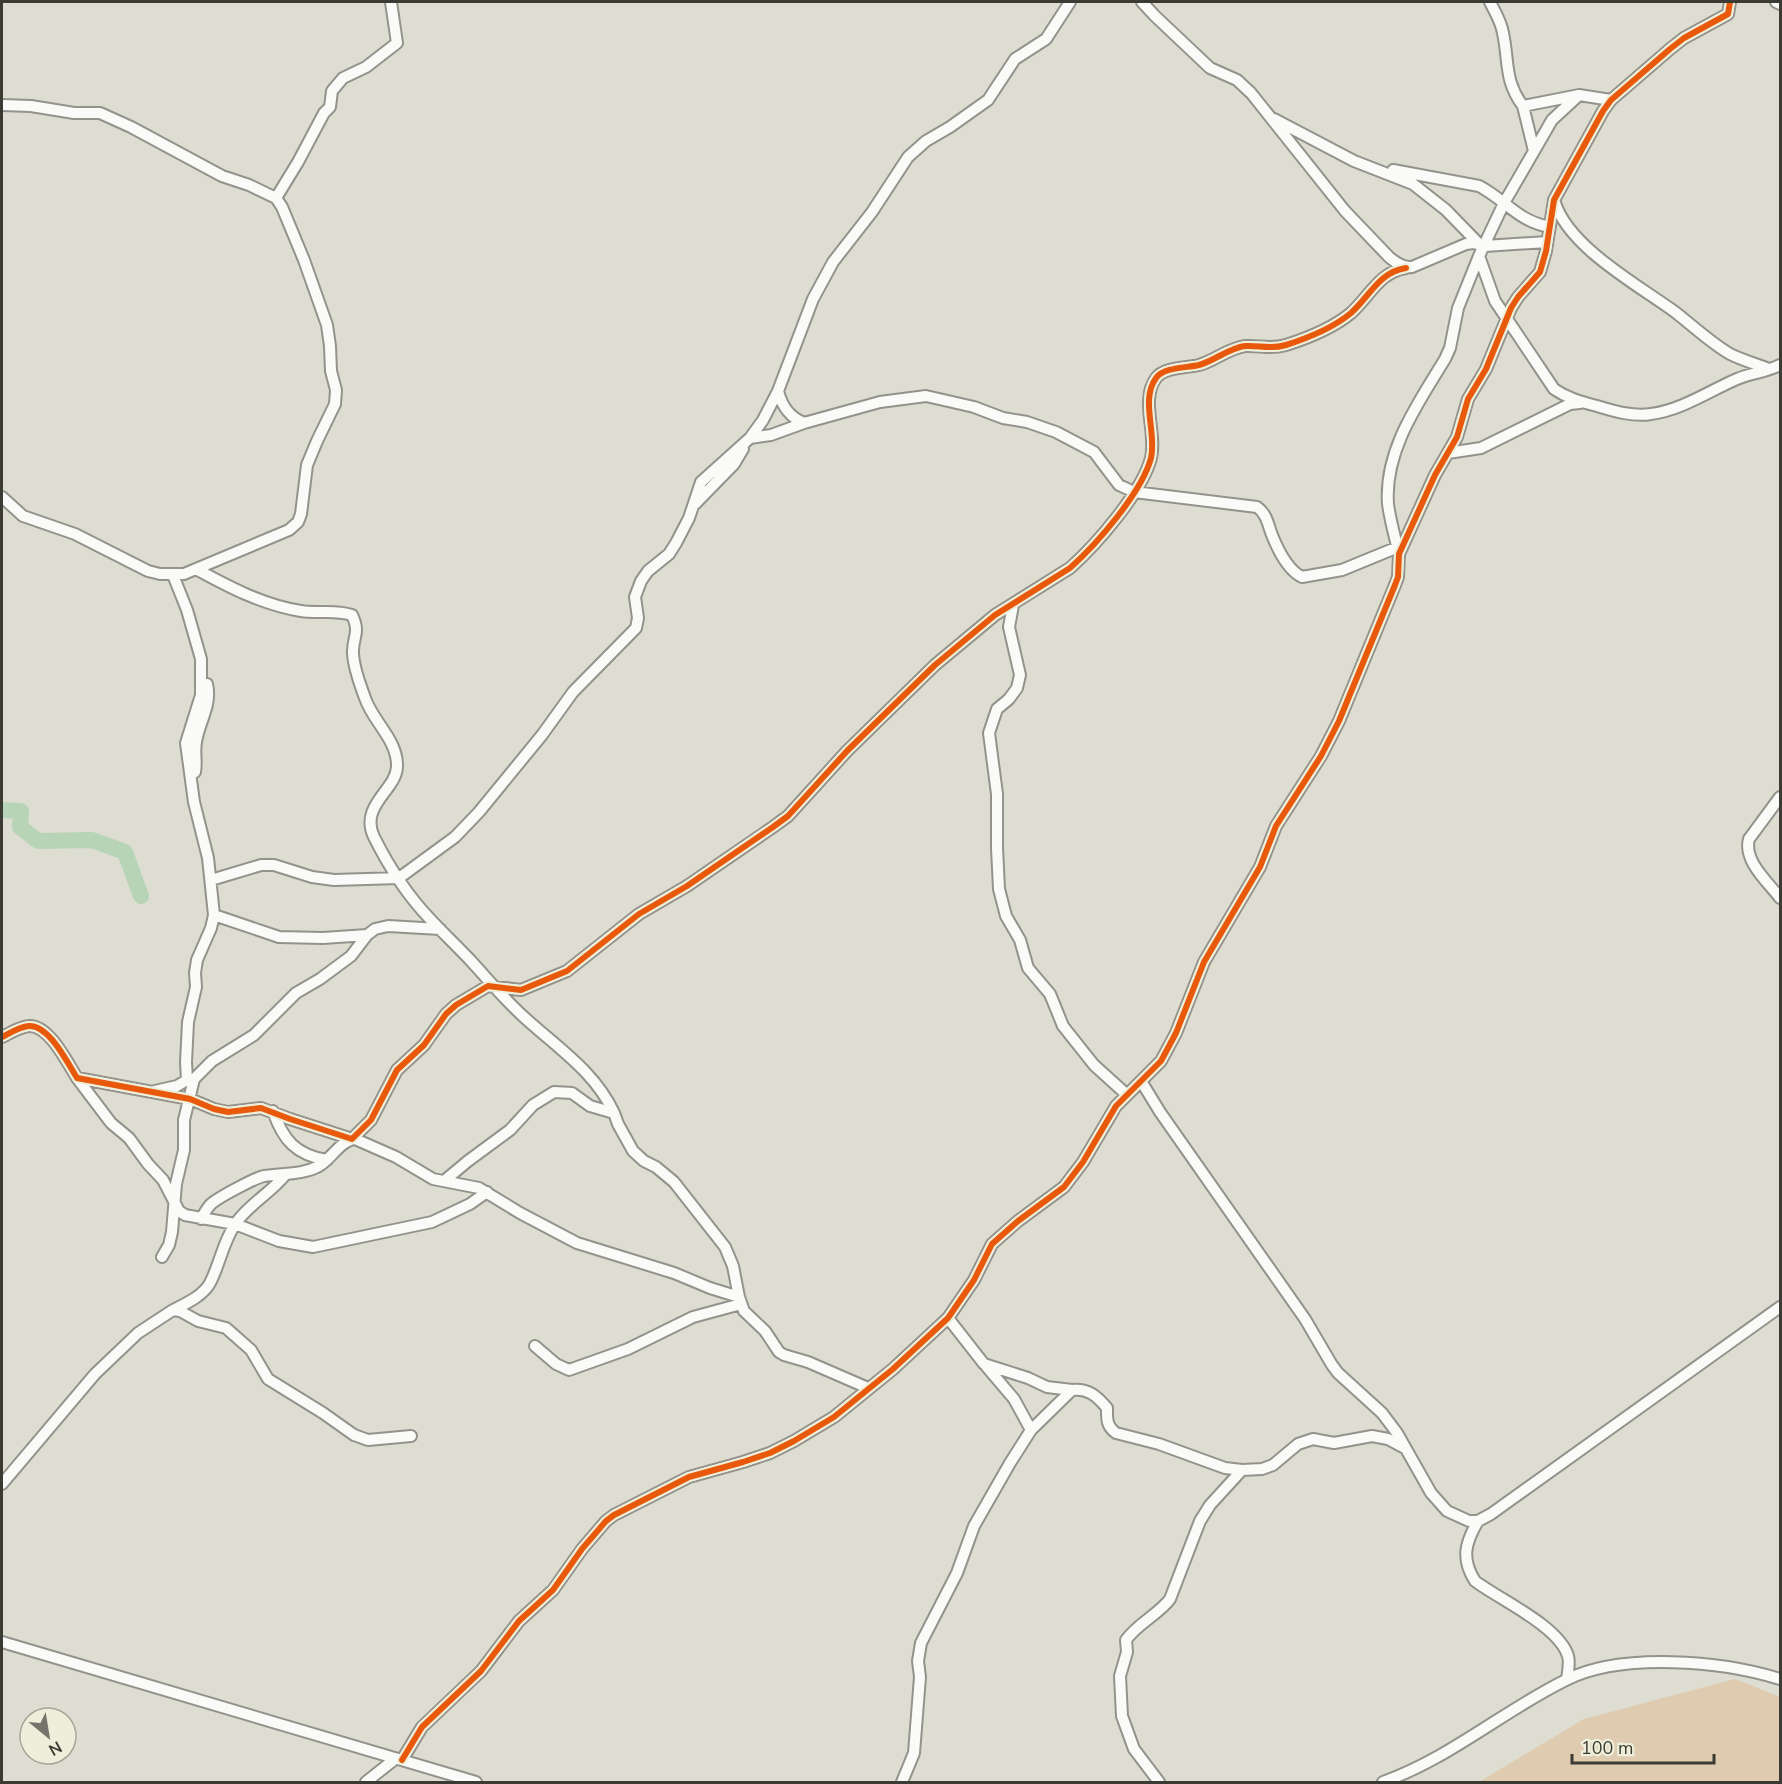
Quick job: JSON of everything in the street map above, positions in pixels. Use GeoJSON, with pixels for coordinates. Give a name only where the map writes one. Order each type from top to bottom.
{"type":"FeatureCollection","features":[{"type":"Feature","properties":{"kind":"street"},"geometry":{"type":"LineString","coordinates":[[276,198],[324,113],[330,107],[331,94],[336,85],[353,72],[366,67],[397,43],[391,2]]}},
{"type":"Feature","properties":{"kind":"street"},"geometry":{"type":"LineString","coordinates":[[211,880],[261,866],[274,865],[312,877],[334,880],[399,878],[455,837],[479,813],[542,735],[573,692],[636,628],[638,618],[635,597],[641,581],[648,571],[660,563],[672,549],[694,505],[701,482],[747,440],[763,420],[778,391],[823,279],[847,243],[872,212],[901,166],[926,141],[988,100],[1015,59],[1046,39],[1070,2]]}},
{"type":"Feature","properties":{"kind":"street"},"geometry":{"type":"LineString","coordinates":[[1142,2],[1210,68],[1237,80],[1251,93],[1346,211],[1389,257],[1406,267]]}},
{"type":"Feature","properties":{"kind":"street"},"geometry":{"type":"LineString","coordinates":[[1490,2],[1503,32],[1511,89],[1523,106],[1534,151]]}},
{"type":"Feature","properties":{"kind":"street"},"geometry":{"type":"LineString","coordinates":[[747,440],[880,402],[926,396],[974,407],[1003,418],[1027,422],[1056,432],[1094,452],[1119,485],[1134,492],[1257,507],[1265,514],[1273,538],[1294,573],[1302,577],[1342,570],[1398,550],[1435,475],[1457,437],[1468,399],[1486,369],[1506,318],[1518,297],[1540,272],[1554,200],[1603,111],[1611,100],[1677,43],[1728,14],[1733,2]]}},
{"type":"Feature","properties":{"kind":"street"},"geometry":{"type":"LineString","coordinates":[[1776,2],[1780,4]]}},
{"type":"Feature","properties":{"kind":"street"},"geometry":{"type":"LineString","coordinates":[[1523,106],[1579,95],[1611,100]]}},
{"type":"Feature","properties":{"kind":"street"},"geometry":{"type":"LineString","coordinates":[[366,1782],[398,1760],[422,1727],[481,1671],[519,1621],[553,1590],[582,1549],[606,1521],[689,1477],[743,1462],[794,1441],[834,1417],[892,1369],[948,1318],[974,1280],[992,1244],[1018,1221],[1064,1187],[1076,1173],[1116,1106],[1161,1060],[1176,1033],[1204,962],[1260,867],[1276,826],[1339,721],[1395,585],[1398,577],[1398,550],[1388,504],[1391,468],[1411,418],[1446,359],[1458,308],[1482,245],[1552,120],[1579,95]]}},
{"type":"Feature","properties":{"kind":"street"},"geometry":{"type":"LineString","coordinates":[[2,105],[31,106],[74,113],[100,113],[222,176],[249,185],[276,198],[304,260],[327,325],[331,371],[336,390],[335,404],[307,465],[298,522],[289,530],[196,570],[173,575],[148,571],[75,534],[23,516],[2,497]]}},
{"type":"Feature","properties":{"kind":"street"},"geometry":{"type":"LineString","coordinates":[[1268,116],[1367,166],[1398,177],[1426,192],[1482,245]]}},
{"type":"Feature","properties":{"kind":"street"},"geometry":{"type":"LineString","coordinates":[[1367,166],[1479,186],[1530,222],[1550,227]]}},
{"type":"Feature","properties":{"kind":"street"},"geometry":{"type":"LineString","coordinates":[[1554,200],[1562,220],[1570,231],[1617,272],[1650,293],[1726,351],[1778,369]]}},
{"type":"Feature","properties":{"kind":"street"},"geometry":{"type":"LineString","coordinates":[[201,1219],[213,1202],[249,1182],[264,1176],[303,1172],[320,1166],[371,1120],[397,1070],[433,1034],[446,1014],[481,989],[494,986],[521,990],[567,971],[639,914],[687,886],[788,816],[847,751],[928,671],[995,615],[1070,567],[1127,505],[1146,473],[1152,457],[1150,388],[1157,376],[1163,372],[1202,364],[1238,348],[1246,346],[1269,348],[1285,345],[1323,330],[1341,321],[1353,311],[1383,277],[1397,269],[1419,264],[1466,244],[1547,242]]}},
{"type":"Feature","properties":{"kind":"street"},"geometry":{"type":"LineString","coordinates":[[1479,256],[1491,292],[1506,318],[1554,389],[1564,396],[1624,413],[1652,414],[1692,400],[1759,371],[1778,369]]}},
{"type":"Feature","properties":{"kind":"street"},"geometry":{"type":"LineString","coordinates":[[778,391],[787,412],[804,423]]}},
{"type":"Feature","properties":{"kind":"street"},"geometry":{"type":"LineString","coordinates":[[1448,453],[1481,448],[1570,404],[1584,403]]}},
{"type":"Feature","properties":{"kind":"street"},"geometry":{"type":"LineString","coordinates":[[196,570],[247,596],[270,603],[300,611],[336,610],[352,615],[358,626],[353,651],[357,674],[366,702],[398,758],[397,772],[376,804],[369,826],[399,878],[440,929],[524,1018],[595,1081],[607,1097],[618,1124],[633,1150],[644,1161],[656,1167],[674,1182],[725,1247],[734,1266],[744,1311],[765,1331],[779,1352],[868,1388]]}},
{"type":"Feature","properties":{"kind":"street"},"geometry":{"type":"LineString","coordinates":[[162,1257],[169,1245],[172,1232],[176,1184],[184,1150],[184,1120],[190,1080],[186,1062],[188,1022],[196,987],[195,973],[197,960],[214,915],[211,880],[194,802],[191,777],[196,765],[196,742],[208,697],[207,684],[190,621],[173,575]]}},
{"type":"Feature","properties":{"kind":"street"},"geometry":{"type":"LineString","coordinates":[[1013,605],[1009,627],[1020,675],[1017,688],[1009,699],[996,710],[989,733],[998,794],[999,889],[1006,916],[1020,940],[1028,968],[1050,994],[1063,1026],[1094,1065],[1126,1094]]}},
{"type":"Feature","properties":{"kind":"street"},"geometry":{"type":"LineString","coordinates":[[1780,797],[1749,839],[1747,847],[1754,865],[1780,898]]}},
{"type":"Feature","properties":{"kind":"street"},"geometry":{"type":"LineString","coordinates":[[214,915],[279,937],[323,938],[367,935]]}},
{"type":"Feature","properties":{"kind":"street"},"geometry":{"type":"LineString","coordinates":[[152,1092],[190,1080],[212,1061],[254,1035],[296,993],[351,956],[367,935],[375,929],[388,926],[440,929]]}},
{"type":"Feature","properties":{"kind":"street"},"geometry":{"type":"LineString","coordinates":[[2,1037],[27,1026],[41,1029],[49,1036],[77,1078],[111,1122],[129,1138],[162,1180],[179,1211],[185,1215],[235,1224],[279,1241],[313,1247],[432,1222],[470,1204],[487,1192]]}},
{"type":"Feature","properties":{"kind":"street"},"geometry":{"type":"LineString","coordinates":[[77,1078],[188,1099],[228,1112],[251,1107],[273,1111],[396,1157],[433,1179],[479,1188],[561,1237],[740,1300]]}},
{"type":"Feature","properties":{"kind":"street"},"geometry":{"type":"LineString","coordinates":[[1141,1081],[1160,1112],[1305,1319],[1332,1365],[1382,1413],[1397,1432],[1431,1493],[1447,1511],[1469,1521],[1478,1521]]}},
{"type":"Feature","properties":{"kind":"street"},"geometry":{"type":"LineString","coordinates":[[444,1181],[510,1130],[533,1106],[554,1092],[572,1093],[590,1106],[614,1113]]}},
{"type":"Feature","properties":{"kind":"street"},"geometry":{"type":"LineString","coordinates":[[273,1111],[286,1140],[307,1155],[327,1160]]}},
{"type":"Feature","properties":{"kind":"street"},"geometry":{"type":"LineString","coordinates":[[2,1484],[95,1374],[138,1333],[199,1295],[210,1284],[222,1249],[235,1224],[244,1212],[273,1189],[286,1174]]}},
{"type":"Feature","properties":{"kind":"street"},"geometry":{"type":"LineString","coordinates":[[535,1346],[556,1364],[569,1371],[627,1349],[693,1317],[740,1300]]}},
{"type":"Feature","properties":{"kind":"street"},"geometry":{"type":"LineString","coordinates":[[1567,1679],[1569,1659],[1564,1646],[1528,1615],[1481,1586],[1470,1573],[1466,1563],[1467,1546],[1478,1521],[1510,1501],[1780,1307]]}},
{"type":"Feature","properties":{"kind":"street"},"geometry":{"type":"LineString","coordinates":[[173,1311],[180,1311],[198,1321],[226,1328],[251,1350],[268,1379],[354,1435],[368,1440],[411,1436]]}},
{"type":"Feature","properties":{"kind":"street"},"geometry":{"type":"LineString","coordinates":[[948,1318],[1014,1399],[1031,1430]]}},
{"type":"Feature","properties":{"kind":"street"},"geometry":{"type":"LineString","coordinates":[[984,1364],[1028,1378],[1047,1387],[1080,1389],[1097,1396],[1107,1408],[1107,1422],[1116,1432],[1159,1444],[1225,1468],[1242,1470],[1273,1466],[1298,1444],[1313,1439],[1334,1443],[1372,1436],[1388,1439],[1405,1448]]}},
{"type":"Feature","properties":{"kind":"street"},"geometry":{"type":"LineString","coordinates":[[902,1782],[914,1753],[920,1677],[919,1651],[957,1573],[974,1526],[1010,1463],[1031,1430],[1072,1390]]}},
{"type":"Feature","properties":{"kind":"street"},"geometry":{"type":"LineString","coordinates":[[1159,1782],[1134,1749],[1122,1716],[1120,1676],[1126,1652],[1126,1640],[1162,1610],[1170,1599],[1200,1521],[1210,1505],[1242,1470]]}},
{"type":"Feature","properties":{"kind":"street"},"geometry":{"type":"LineString","coordinates":[[2,1642],[476,1782]]}},
{"type":"Feature","properties":{"kind":"street"},"geometry":{"type":"LineString","coordinates":[[1383,1782],[1409,1773],[1439,1757],[1567,1679],[1600,1667],[1624,1662],[1706,1665],[1755,1671],[1780,1679]]}},
{"type":"Feature","properties":{"kind":"shaded area"},"geometry":{"type":"Polygon","coordinates":[[[1735,1679],[1780,1697],[1780,1782],[1479,1782],[1584,1719],[1735,1679]]]}},
{"type":"Feature","properties":{"kind":"waterway"},"geometry":{"type":"LineString","coordinates":[[2,810],[21,811],[20,827],[38,841],[92,840],[125,852],[141,896]]}},
{"type":"Feature","properties":{"kind":"cycle path"},"geometry":{"type":"LineString","coordinates":[[402,1760],[422,1727],[481,1671],[519,1621],[553,1590],[582,1549],[606,1521],[689,1477],[770,1453],[794,1441],[834,1417],[893,1369],[948,1318],[974,1280],[992,1244],[1018,1221],[1064,1187],[1083,1162],[1116,1106],[1161,1061],[1176,1033],[1204,962],[1260,867],[1276,826],[1321,756],[1339,721],[1398,577],[1399,554],[1435,475],[1457,437],[1468,399],[1486,369],[1511,308],[1540,272],[1546,251],[1554,200],[1611,100],[1684,38],[1728,14],[1730,2]]}},
{"type":"Feature","properties":{"kind":"cycle path"},"geometry":{"type":"LineString","coordinates":[[2,1037],[15,1030],[29,1026],[36,1027],[44,1031],[57,1046],[77,1078],[190,1099],[228,1112],[261,1108],[352,1139],[371,1120],[397,1070],[424,1045],[446,1014],[456,1005],[488,986],[521,990],[567,971],[639,914],[687,886],[773,827],[788,816],[847,751],[935,665],[995,615],[1070,568],[1081,558],[1117,517],[1146,472],[1152,448],[1149,396],[1151,387],[1160,374],[1205,363],[1239,347],[1280,346],[1311,336],[1351,313],[1389,274],[1406,268]]}}]}
